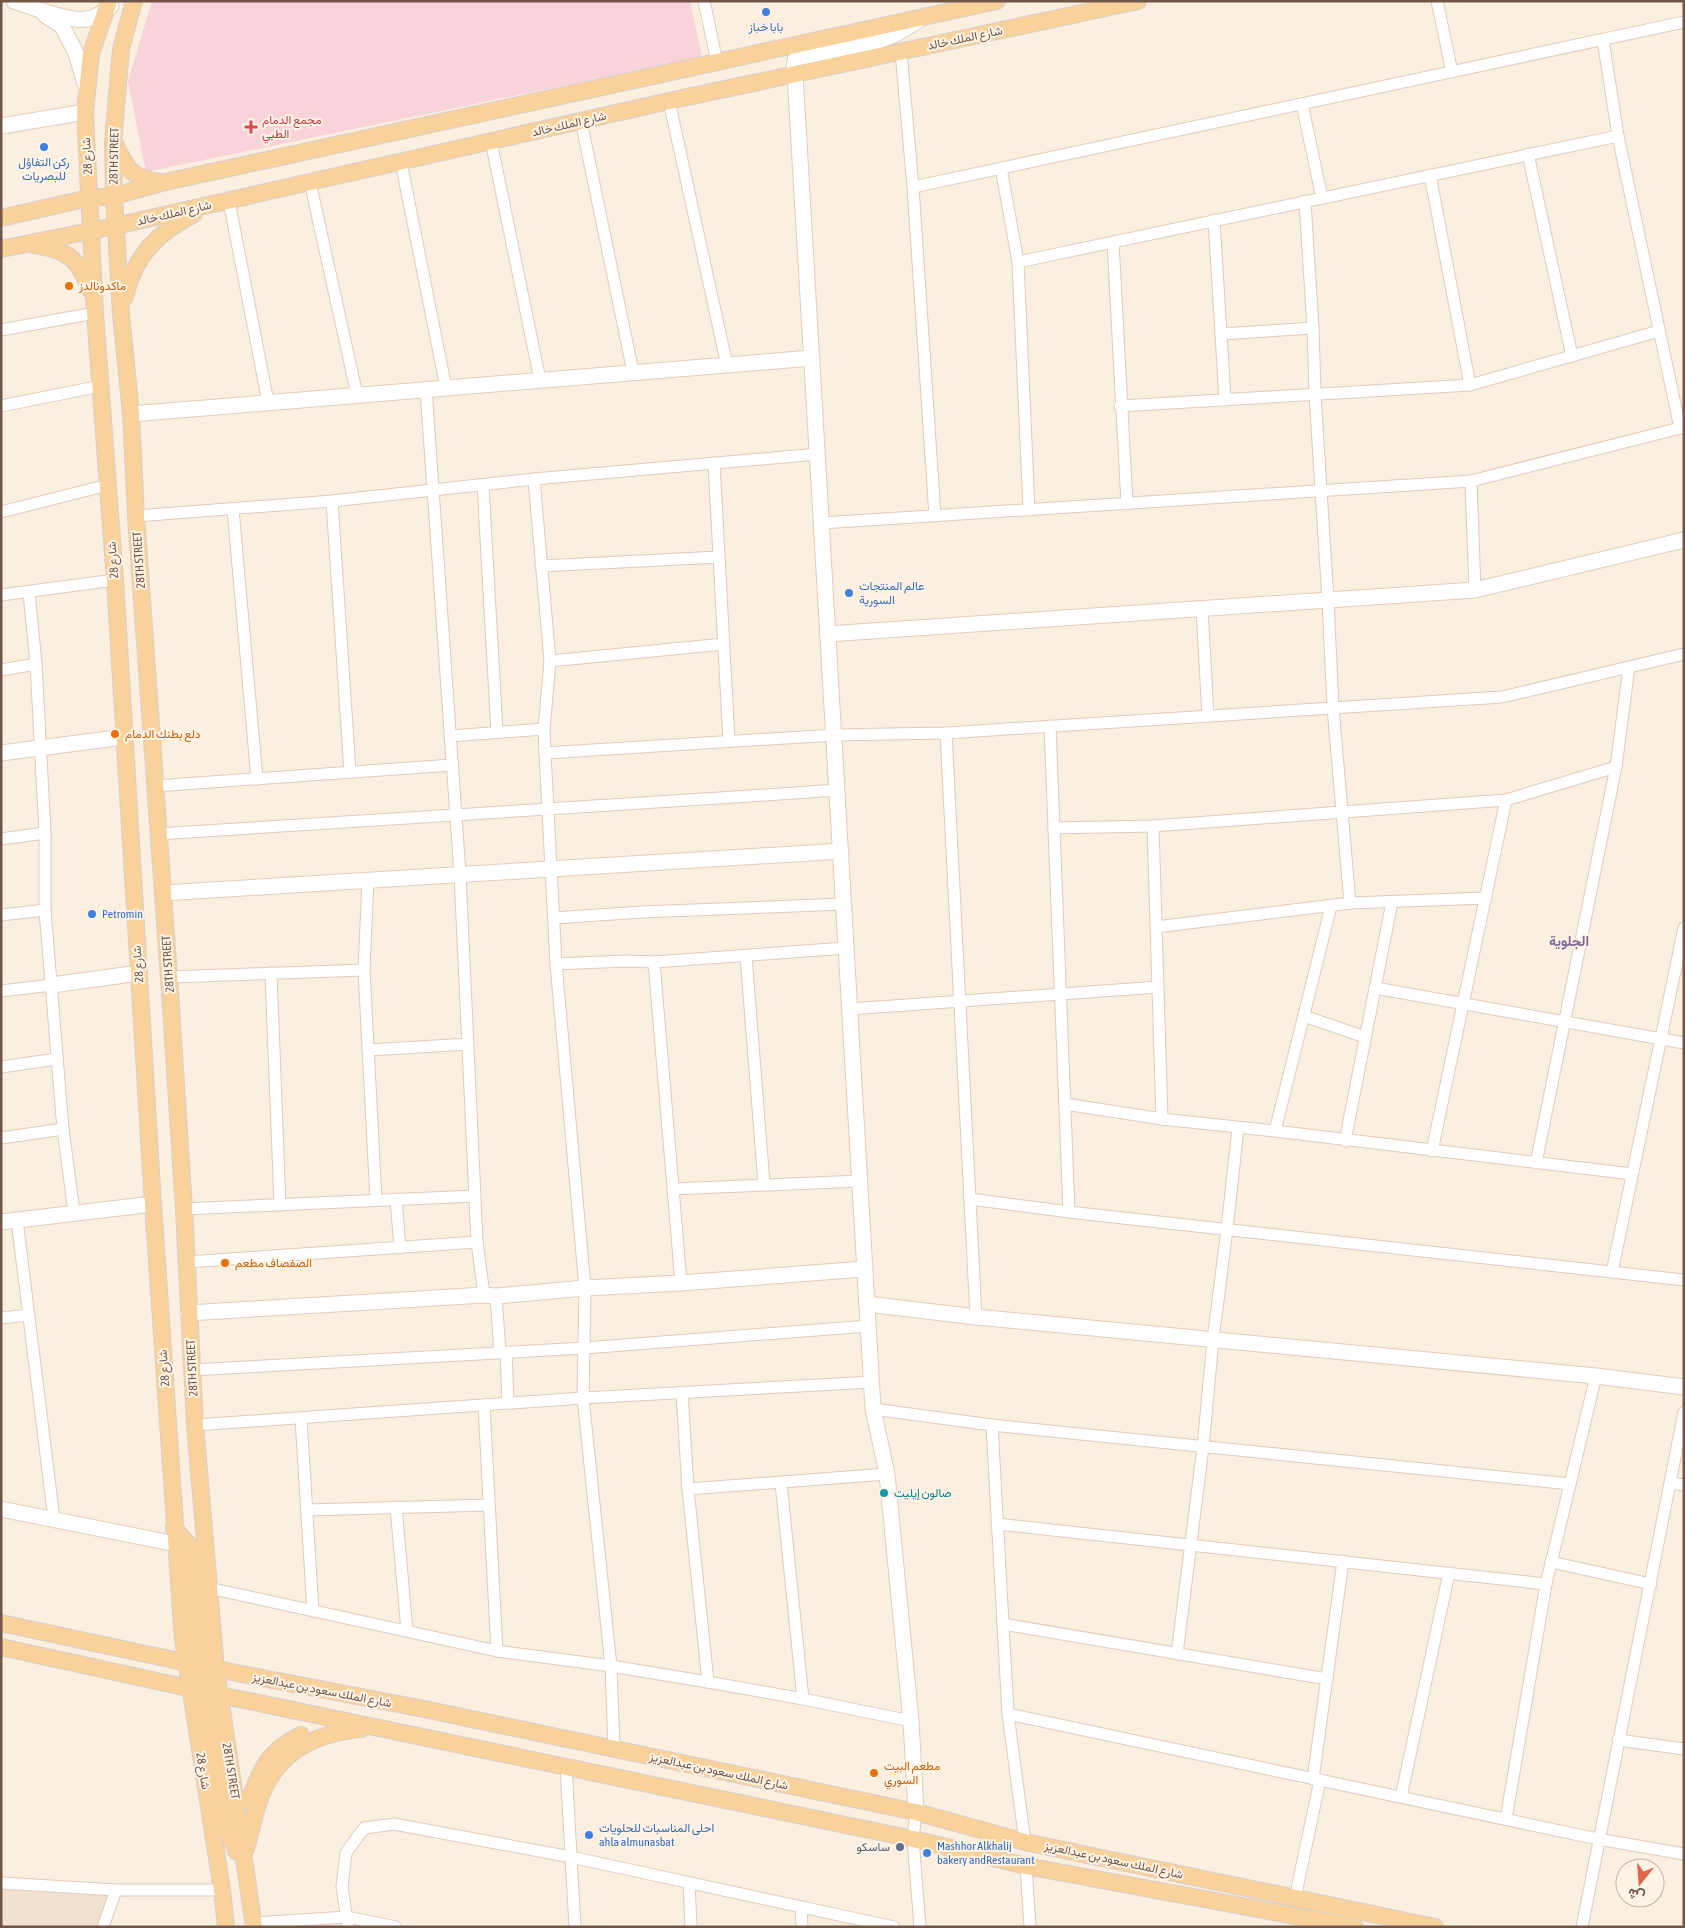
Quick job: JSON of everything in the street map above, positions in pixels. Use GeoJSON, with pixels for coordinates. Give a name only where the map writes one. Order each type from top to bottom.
{"type":"FeatureCollection","features":[{"type":"Feature","properties":{"kind":"main road","name":"28TH STREET"},"geometry":{"type":"LineString","coordinates":[[134,1],[121,49],[114,142],[114,196],[121,314],[131,414],[136,516],[169,977],[184,1209],[195,1425],[209,1588],[201,1666],[205,1691],[240,1827],[254,1925]]}},
{"type":"Feature","properties":{"kind":"main road"},"geometry":{"type":"LineString","coordinates":[[1,218],[89,198],[114,196],[161,183],[997,1]]}},
{"type":"Feature","properties":{"kind":"main road","name":"شارع الملك خالد"},"geometry":{"type":"LineString","coordinates":[[1,249],[211,205],[669,101],[1138,1]]}},
{"type":"Feature","properties":{"kind":"main road","name":"شارع 28"},"geometry":{"type":"LineString","coordinates":[[111,4],[91,54],[86,87],[85,112],[90,230],[115,580],[138,973],[175,1536]]}},
{"type":"Feature","properties":{"kind":"main road"},"geometry":{"type":"LineString","coordinates":[[114,142],[128,169],[140,178],[161,183]]}},
{"type":"Feature","properties":{"kind":"main road"},"geometry":{"type":"LineString","coordinates":[[57,206],[73,199],[80,188],[88,165]]}},
{"type":"Feature","properties":{"kind":"main road"},"geometry":{"type":"LineString","coordinates":[[121,314],[128,279],[141,256],[158,236],[184,219],[211,205]]}},
{"type":"Feature","properties":{"kind":"main road"},"geometry":{"type":"LineString","coordinates":[[25,244],[52,248],[71,256],[85,276],[95,308]]}},
{"type":"Feature","properties":{"kind":"main road"},"geometry":{"type":"LineString","coordinates":[[175,1536],[188,1545],[191,1557],[201,1666]]}},
{"type":"Feature","properties":{"kind":"main road","name":"شارع الملك سعود بن عبدالعزيز"},"geometry":{"type":"LineString","coordinates":[[1,1623],[201,1666],[419,1708],[916,1812],[1024,1842],[1435,1927]]}},
{"type":"Feature","properties":{"kind":"main road","name":"شارع الملك سعود بن عبدالعزيز"},"geometry":{"type":"LineString","coordinates":[[1,1647],[338,1720],[913,1839],[1026,1866],[1355,1927]]}},
{"type":"Feature","properties":{"kind":"main road","name":"شارع 28"},"geometry":{"type":"LineString","coordinates":[[201,1666],[205,1691],[226,1927]]}},
{"type":"Feature","properties":{"kind":"main road"},"geometry":{"type":"LineString","coordinates":[[205,1691],[229,1832],[233,1848],[244,1859]]}},
{"type":"Feature","properties":{"kind":"main road"},"geometry":{"type":"LineString","coordinates":[[240,1827],[257,1778],[268,1759],[292,1739],[338,1720]]}},
{"type":"Feature","properties":{"kind":"main road"},"geometry":{"type":"LineString","coordinates":[[244,1859],[257,1807],[265,1788],[275,1770],[292,1752],[315,1738],[339,1732],[380,1728]]}},
{"type":"Feature","properties":{"kind":"street"},"geometry":{"type":"LineString","coordinates":[[14,1],[69,18],[88,20],[111,4]]}},
{"type":"Feature","properties":{"kind":"street"},"geometry":{"type":"LineString","coordinates":[[704,1],[717,62]]}},
{"type":"Feature","properties":{"kind":"street"},"geometry":{"type":"LineString","coordinates":[[1437,1],[1452,72]]}},
{"type":"Feature","properties":{"kind":"street"},"geometry":{"type":"LineString","coordinates":[[33,7],[62,26],[76,53],[86,87]]}},
{"type":"Feature","properties":{"kind":"street"},"geometry":{"type":"LineString","coordinates":[[920,1927],[913,1839],[916,1812],[910,1721],[887,1474],[873,1409],[794,63],[799,58],[878,41],[896,34],[923,18]]}},
{"type":"Feature","properties":{"kind":"street"},"geometry":{"type":"LineString","coordinates":[[913,187],[1684,22]]}},
{"type":"Feature","properties":{"kind":"street"},"geometry":{"type":"LineString","coordinates":[[822,523],[1471,481],[1682,428],[1659,331],[1618,136],[1603,40]]}},
{"type":"Feature","properties":{"kind":"street"},"geometry":{"type":"LineString","coordinates":[[901,52],[913,187],[935,516]]}},
{"type":"Feature","properties":{"kind":"street"},"geometry":{"type":"LineString","coordinates":[[669,101],[727,365]]}},
{"type":"Feature","properties":{"kind":"street"},"geometry":{"type":"LineString","coordinates":[[1302,104],[1322,198]]}},
{"type":"Feature","properties":{"kind":"street"},"geometry":{"type":"LineString","coordinates":[[1,126],[85,112]]}},
{"type":"Feature","properties":{"kind":"street"},"geometry":{"type":"LineString","coordinates":[[581,121],[633,372]]}},
{"type":"Feature","properties":{"kind":"street"},"geometry":{"type":"LineString","coordinates":[[1018,262],[1618,136]]}},
{"type":"Feature","properties":{"kind":"street"},"geometry":{"type":"LineString","coordinates":[[491,141],[540,380]]}},
{"type":"Feature","properties":{"kind":"street"},"geometry":{"type":"LineString","coordinates":[[1528,154],[1572,356]]}},
{"type":"Feature","properties":{"kind":"street"},"geometry":{"type":"LineString","coordinates":[[402,162],[446,388]]}},
{"type":"Feature","properties":{"kind":"street"},"geometry":{"type":"LineString","coordinates":[[1001,168],[1018,262],[1029,510]]}},
{"type":"Feature","properties":{"kind":"street"},"geometry":{"type":"LineString","coordinates":[[1430,175],[1470,385]]}},
{"type":"Feature","properties":{"kind":"street"},"geometry":{"type":"LineString","coordinates":[[310,182],[357,395]]}},
{"type":"Feature","properties":{"kind":"street"},"geometry":{"type":"LineString","coordinates":[[229,201],[268,402]]}},
{"type":"Feature","properties":{"kind":"street"},"geometry":{"type":"LineString","coordinates":[[1305,201],[1333,708],[1350,903]]}},
{"type":"Feature","properties":{"kind":"street"},"geometry":{"type":"LineString","coordinates":[[1214,220],[1225,400]]}},
{"type":"Feature","properties":{"kind":"street"},"geometry":{"type":"LineString","coordinates":[[1113,242],[1120,406],[1127,504]]}},
{"type":"Feature","properties":{"kind":"street"},"geometry":{"type":"LineString","coordinates":[[1,330],[95,308]]}},
{"type":"Feature","properties":{"kind":"street"},"geometry":{"type":"LineString","coordinates":[[1221,334],[1313,328]]}},
{"type":"Feature","properties":{"kind":"street"},"geometry":{"type":"LineString","coordinates":[[1120,406],[1470,385],[1659,331]]}},
{"type":"Feature","properties":{"kind":"street"},"geometry":{"type":"LineString","coordinates":[[131,414],[812,358]]}},
{"type":"Feature","properties":{"kind":"street"},"geometry":{"type":"LineString","coordinates":[[1,406],[101,386]]}},
{"type":"Feature","properties":{"kind":"street"},"geometry":{"type":"LineString","coordinates":[[426,389],[460,874],[477,1242],[503,1352],[508,1403]]}},
{"type":"Feature","properties":{"kind":"street"},"geometry":{"type":"LineString","coordinates":[[136,516],[332,501],[534,479],[818,454]]}},
{"type":"Feature","properties":{"kind":"street"},"geometry":{"type":"LineString","coordinates":[[714,463],[729,741]]}},
{"type":"Feature","properties":{"kind":"street"},"geometry":{"type":"LineString","coordinates":[[534,479],[550,661],[544,729],[550,869],[556,964],[585,1288],[583,1398],[612,1666],[614,1749]]}},
{"type":"Feature","properties":{"kind":"street"},"geometry":{"type":"LineString","coordinates":[[1471,481],[1475,590]]}},
{"type":"Feature","properties":{"kind":"street"},"geometry":{"type":"LineString","coordinates":[[1,512],[108,485]]}},
{"type":"Feature","properties":{"kind":"street"},"geometry":{"type":"LineString","coordinates":[[483,485],[497,732]]}},
{"type":"Feature","properties":{"kind":"street"},"geometry":{"type":"LineString","coordinates":[[332,501],[350,772]]}},
{"type":"Feature","properties":{"kind":"street"},"geometry":{"type":"LineString","coordinates":[[233,509],[257,779]]}},
{"type":"Feature","properties":{"kind":"street"},"geometry":{"type":"LineString","coordinates":[[828,634],[1475,590],[1684,540]]}},
{"type":"Feature","properties":{"kind":"street"},"geometry":{"type":"LineString","coordinates":[[542,566],[719,557]]}},
{"type":"Feature","properties":{"kind":"street"},"geometry":{"type":"LineString","coordinates":[[1,595],[115,580]]}},
{"type":"Feature","properties":{"kind":"street"},"geometry":{"type":"LineString","coordinates":[[29,592],[36,664],[45,833],[46,910],[63,1129],[74,1212]]}},
{"type":"Feature","properties":{"kind":"street"},"geometry":{"type":"LineString","coordinates":[[1202,609],[1208,716]]}},
{"type":"Feature","properties":{"kind":"street"},"geometry":{"type":"LineString","coordinates":[[550,661],[724,644]]}},
{"type":"Feature","properties":{"kind":"street"},"geometry":{"type":"LineString","coordinates":[[545,753],[834,735],[946,733],[1502,697],[1684,654]]}},
{"type":"Feature","properties":{"kind":"street"},"geometry":{"type":"LineString","coordinates":[[1,670],[36,664]]}},
{"type":"Feature","properties":{"kind":"street"},"geometry":{"type":"LineString","coordinates":[[1536,1163],[1616,767],[1629,667]]}},
{"type":"Feature","properties":{"kind":"street"},"geometry":{"type":"LineString","coordinates":[[1050,726],[1069,1212]]}},
{"type":"Feature","properties":{"kind":"street"},"geometry":{"type":"LineString","coordinates":[[450,736],[544,729]]}},
{"type":"Feature","properties":{"kind":"street"},"geometry":{"type":"LineString","coordinates":[[946,733],[976,1317]]}},
{"type":"Feature","properties":{"kind":"street"},"geometry":{"type":"LineString","coordinates":[[1,753],[124,737]]}},
{"type":"Feature","properties":{"kind":"street"},"geometry":{"type":"LineString","coordinates":[[155,786],[452,766]]}},
{"type":"Feature","properties":{"kind":"street"},"geometry":{"type":"LineString","coordinates":[[1054,828],[1153,826],[1506,800],[1616,767]]}},
{"type":"Feature","properties":{"kind":"street"},"geometry":{"type":"LineString","coordinates":[[158,834],[837,790]]}},
{"type":"Feature","properties":{"kind":"street"},"geometry":{"type":"LineString","coordinates":[[1432,1151],[1506,800]]}},
{"type":"Feature","properties":{"kind":"street"},"geometry":{"type":"LineString","coordinates":[[1153,826],[1162,1120]]}},
{"type":"Feature","properties":{"kind":"street"},"geometry":{"type":"LineString","coordinates":[[1,839],[45,833]]}},
{"type":"Feature","properties":{"kind":"street"},"geometry":{"type":"LineString","coordinates":[[163,893],[841,851]]}},
{"type":"Feature","properties":{"kind":"street"},"geometry":{"type":"LineString","coordinates":[[368,880],[364,970],[376,1200]]}},
{"type":"Feature","properties":{"kind":"street"},"geometry":{"type":"LineString","coordinates":[[1156,927],[1350,903],[1486,898]]}},
{"type":"Feature","properties":{"kind":"street"},"geometry":{"type":"LineString","coordinates":[[1345,1141],[1392,902]]}},
{"type":"Feature","properties":{"kind":"street"},"geometry":{"type":"LineString","coordinates":[[554,918],[642,912],[844,904]]}},
{"type":"Feature","properties":{"kind":"street"},"geometry":{"type":"LineString","coordinates":[[1275,1131],[1331,906]]}},
{"type":"Feature","properties":{"kind":"street"},"geometry":{"type":"LineString","coordinates":[[1,916],[46,910]]}},
{"type":"Feature","properties":{"kind":"street"},"geometry":{"type":"LineString","coordinates":[[1612,1272],[1684,928]]}},
{"type":"Feature","properties":{"kind":"street"},"geometry":{"type":"LineString","coordinates":[[556,964],[626,961],[654,962],[846,948]]}},
{"type":"Feature","properties":{"kind":"street"},"geometry":{"type":"LineString","coordinates":[[746,956],[764,1184]]}},
{"type":"Feature","properties":{"kind":"street"},"geometry":{"type":"LineString","coordinates":[[654,962],[681,1283]]}},
{"type":"Feature","properties":{"kind":"street"},"geometry":{"type":"LineString","coordinates":[[169,977],[364,970]]}},
{"type":"Feature","properties":{"kind":"street"},"geometry":{"type":"LineString","coordinates":[[1,991],[138,973]]}},
{"type":"Feature","properties":{"kind":"street"},"geometry":{"type":"LineString","coordinates":[[270,974],[280,1205]]}},
{"type":"Feature","properties":{"kind":"street"},"geometry":{"type":"LineString","coordinates":[[850,1009],[1158,987]]}},
{"type":"Feature","properties":{"kind":"street"},"geometry":{"type":"LineString","coordinates":[[1375,988],[1684,1043]]}},
{"type":"Feature","properties":{"kind":"street"},"geometry":{"type":"LineString","coordinates":[[1304,1016],[1365,1037]]}},
{"type":"Feature","properties":{"kind":"street"},"geometry":{"type":"LineString","coordinates":[[368,1050],[468,1044]]}},
{"type":"Feature","properties":{"kind":"street"},"geometry":{"type":"LineString","coordinates":[[1,1066],[57,1059]]}},
{"type":"Feature","properties":{"kind":"street"},"geometry":{"type":"LineString","coordinates":[[1065,1104],[1162,1120],[1275,1131],[1345,1141],[1632,1174]]}},
{"type":"Feature","properties":{"kind":"street"},"geometry":{"type":"LineString","coordinates":[[1177,1654],[1203,1447],[1213,1340],[1238,1128]]}},
{"type":"Feature","properties":{"kind":"street"},"geometry":{"type":"LineString","coordinates":[[1,1138],[63,1129]]}},
{"type":"Feature","properties":{"kind":"street"},"geometry":{"type":"LineString","coordinates":[[673,1189],[860,1181]]}},
{"type":"Feature","properties":{"kind":"street"},"geometry":{"type":"LineString","coordinates":[[184,1209],[475,1196]]}},
{"type":"Feature","properties":{"kind":"street"},"geometry":{"type":"LineString","coordinates":[[396,1199],[400,1248]]}},
{"type":"Feature","properties":{"kind":"street"},"geometry":{"type":"LineString","coordinates":[[970,1199],[1069,1212],[1684,1280]]}},
{"type":"Feature","properties":{"kind":"street"},"geometry":{"type":"LineString","coordinates":[[1,1222],[153,1204]]}},
{"type":"Feature","properties":{"kind":"street"},"geometry":{"type":"LineString","coordinates":[[17,1220],[54,1519]]}},
{"type":"Feature","properties":{"kind":"street"},"geometry":{"type":"LineString","coordinates":[[187,1262],[477,1242]]}},
{"type":"Feature","properties":{"kind":"street"},"geometry":{"type":"LineString","coordinates":[[188,1313],[864,1270]]}},
{"type":"Feature","properties":{"kind":"street"},"geometry":{"type":"LineString","coordinates":[[867,1304],[976,1317],[1596,1376],[1684,1387]]}},
{"type":"Feature","properties":{"kind":"street"},"geometry":{"type":"LineString","coordinates":[[1,1318],[29,1315]]}},
{"type":"Feature","properties":{"kind":"street"},"geometry":{"type":"LineString","coordinates":[[192,1370],[585,1348],[868,1326]]}},
{"type":"Feature","properties":{"kind":"street"},"geometry":{"type":"LineString","coordinates":[[1506,1819],[1546,1584],[1596,1376]]}},
{"type":"Feature","properties":{"kind":"street"},"geometry":{"type":"LineString","coordinates":[[195,1425],[583,1398],[872,1382]]}},
{"type":"Feature","properties":{"kind":"street"},"geometry":{"type":"LineString","coordinates":[[682,1392],[688,1489],[708,1682]]}},
{"type":"Feature","properties":{"kind":"street"},"geometry":{"type":"LineString","coordinates":[[484,1405],[497,1651]]}},
{"type":"Feature","properties":{"kind":"street"},"geometry":{"type":"LineString","coordinates":[[873,1409],[992,1425],[1570,1484]]}},
{"type":"Feature","properties":{"kind":"street"},"geometry":{"type":"LineString","coordinates":[[1582,1927],[1684,1412]]}},
{"type":"Feature","properties":{"kind":"street"},"geometry":{"type":"LineString","coordinates":[[301,1418],[313,1611]]}},
{"type":"Feature","properties":{"kind":"street"},"geometry":{"type":"LineString","coordinates":[[992,1425],[1008,1714],[1024,1842]]}},
{"type":"Feature","properties":{"kind":"street"},"geometry":{"type":"LineString","coordinates":[[688,1489],[887,1474]]}},
{"type":"Feature","properties":{"kind":"street"},"geometry":{"type":"LineString","coordinates":[[781,1483],[803,1699]]}},
{"type":"Feature","properties":{"kind":"street"},"geometry":{"type":"LineString","coordinates":[[1671,1483],[1684,1485]]}},
{"type":"Feature","properties":{"kind":"street"},"geometry":{"type":"LineString","coordinates":[[307,1510],[489,1505]]}},
{"type":"Feature","properties":{"kind":"street"},"geometry":{"type":"LineString","coordinates":[[396,1507],[406,1631]]}},
{"type":"Feature","properties":{"kind":"street"},"geometry":{"type":"LineString","coordinates":[[1,1509],[54,1519],[175,1536]]}},
{"type":"Feature","properties":{"kind":"street"},"geometry":{"type":"LineString","coordinates":[[998,1524],[1546,1584]]}},
{"type":"Feature","properties":{"kind":"street"},"geometry":{"type":"LineString","coordinates":[[1295,1898],[1316,1779],[1327,1679],[1344,1562]]}},
{"type":"Feature","properties":{"kind":"street"},"geometry":{"type":"LineString","coordinates":[[1552,1562],[1651,1584]]}},
{"type":"Feature","properties":{"kind":"street"},"geometry":{"type":"LineString","coordinates":[[1402,1797],[1449,1573]]}},
{"type":"Feature","properties":{"kind":"street"},"geometry":{"type":"LineString","coordinates":[[209,1588],[497,1651],[612,1666],[708,1682],[910,1721]]}},
{"type":"Feature","properties":{"kind":"street"},"geometry":{"type":"LineString","coordinates":[[1003,1624],[1327,1679]]}},
{"type":"Feature","properties":{"kind":"street"},"geometry":{"type":"LineString","coordinates":[[1008,1714],[1598,1839],[1684,1854]]}},
{"type":"Feature","properties":{"kind":"street"},"geometry":{"type":"LineString","coordinates":[[1618,1740],[1684,1749]]}},
{"type":"Feature","properties":{"kind":"street"},"geometry":{"type":"LineString","coordinates":[[566,1766],[575,1927]]}},
{"type":"Feature","properties":{"kind":"street"},"geometry":{"type":"LineString","coordinates":[[347,1922],[342,1887],[346,1853],[364,1828],[394,1824],[571,1857],[894,1927]]}},
{"type":"Feature","properties":{"kind":"street"},"geometry":{"type":"LineString","coordinates":[[1026,1866],[1030,1927]]}},
{"type":"Feature","properties":{"kind":"street"},"geometry":{"type":"LineString","coordinates":[[689,1883],[691,1927]]}},
{"type":"Feature","properties":{"kind":"street"},"geometry":{"type":"LineString","coordinates":[[1,1884],[116,1890],[222,1890]]}},
{"type":"Feature","properties":{"kind":"street"},"geometry":{"type":"LineString","coordinates":[[103,1927],[116,1890]]}},
{"type":"Feature","properties":{"kind":"street"},"geometry":{"type":"LineString","coordinates":[[801,1907],[802,1927]]}},
{"type":"Feature","properties":{"kind":"street"},"geometry":{"type":"LineString","coordinates":[[254,1925],[347,1922],[396,1927]]}},
{"type":"Feature","properties":{"kind":"shaded area","name":"مجمع الدمام الطبي"},"geometry":{"type":"Polygon","coordinates":[[[152,1],[690,1],[702,57],[146,172],[128,81],[152,1]]]}},
{"type":"Feature","properties":{"kind":"shaded area"},"geometry":{"type":"Polygon","coordinates":[[[1,1888],[108,1896],[99,1927],[1,1927],[1,1888]]]}},
{"type":"Feature","properties":{"kind":"place","name":"بابا خباز"},"geometry":{"type":"Point","coordinates":[766,12]}},
{"type":"Feature","properties":{"kind":"place","name":"مجمع الدمام الطبي"},"geometry":{"type":"Point","coordinates":[251,127]}},
{"type":"Feature","properties":{"kind":"place","name":"ركن التفاؤل للبصريات"},"geometry":{"type":"Point","coordinates":[44,147]}},
{"type":"Feature","properties":{"kind":"place","name":"ماكدونالدز"},"geometry":{"type":"Point","coordinates":[69,286]}},
{"type":"Feature","properties":{"kind":"place","name":"عالم المنتجات السورية"},"geometry":{"type":"Point","coordinates":[849,593]}},
{"type":"Feature","properties":{"kind":"place","name":"دلع بطنك الدمام"},"geometry":{"type":"Point","coordinates":[115,734]}},
{"type":"Feature","properties":{"kind":"place","name":"Petromin"},"geometry":{"type":"Point","coordinates":[92,914]}},
{"type":"Feature","properties":{"kind":"place","name":"الصفصاف مطعم"},"geometry":{"type":"Point","coordinates":[225,1263]}},
{"type":"Feature","properties":{"kind":"place","name":"صالون إيليت"},"geometry":{"type":"Point","coordinates":[884,1493]}},
{"type":"Feature","properties":{"kind":"place","name":"مطعم البيت السوري"},"geometry":{"type":"Point","coordinates":[874,1773]}},
{"type":"Feature","properties":{"kind":"place","name":"احلى المناسبات للحلويات ahla almunasbat"},"geometry":{"type":"Point","coordinates":[589,1835]}},
{"type":"Feature","properties":{"kind":"place","name":"ساسكو"},"geometry":{"type":"Point","coordinates":[900,1847]}},
{"type":"Feature","properties":{"kind":"place","name":"Mashhor Alkhalij bakery andRestaurant"},"geometry":{"type":"Point","coordinates":[927,1853]}},
{"type":"Feature","properties":{"kind":"district","name":"الجلوية"},"geometry":{"type":"Point","coordinates":[1569,941]}}]}
